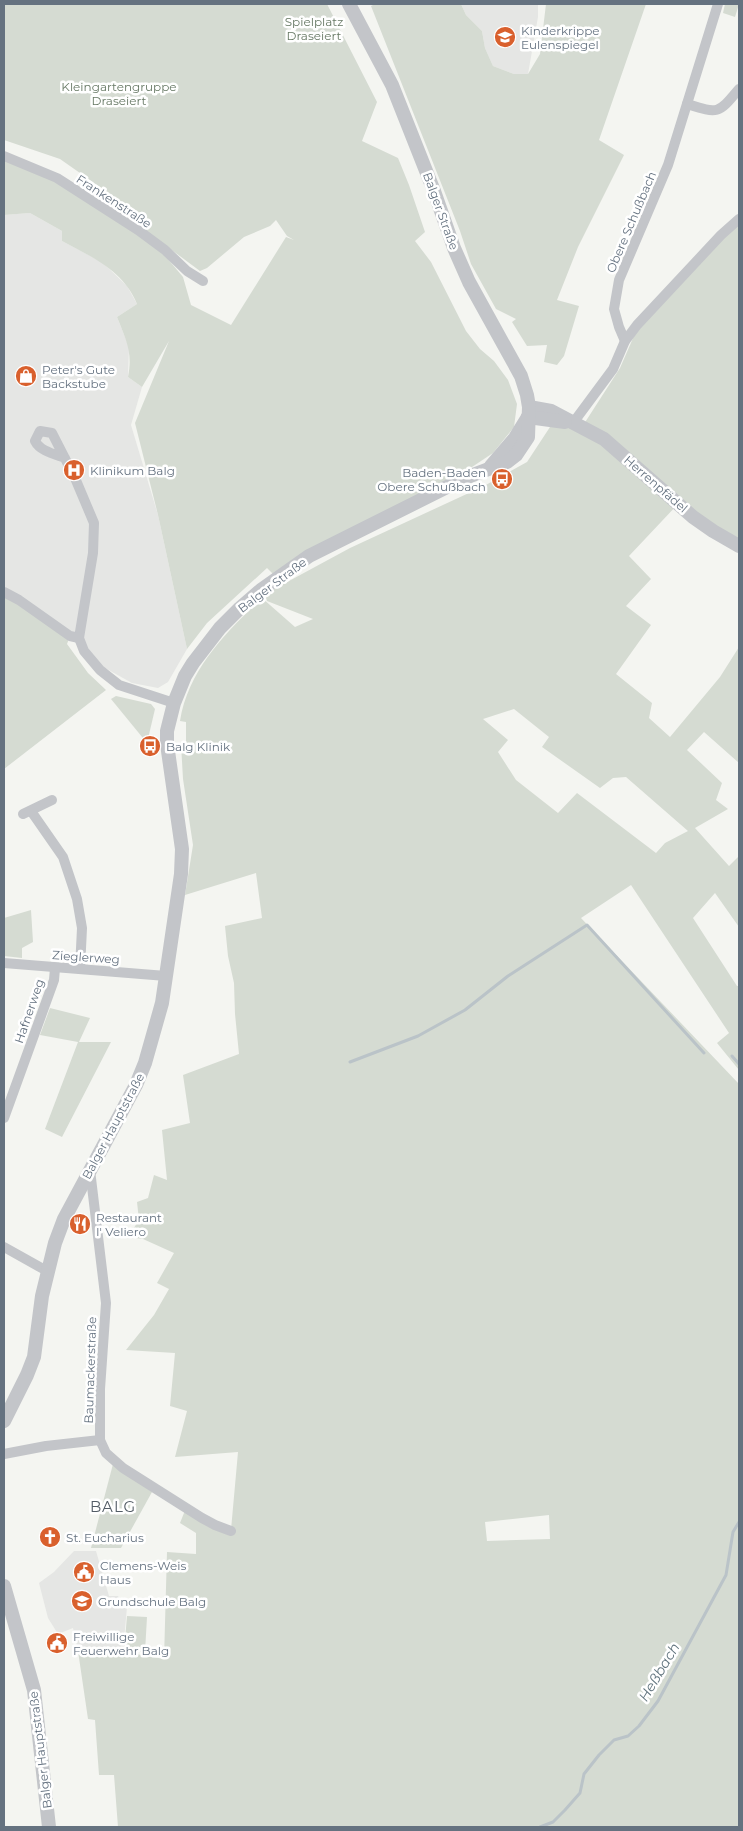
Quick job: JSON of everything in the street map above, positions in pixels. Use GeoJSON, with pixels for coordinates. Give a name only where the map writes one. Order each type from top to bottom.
{"type":"FeatureCollection","features":[{"type":"Feature","properties":{"kind":"street","name":"Balger Straße"},"geometry":{"type":"LineString","coordinates":[[174,702],[185,676],[203,648],[240,608],[261,590],[309,556],[465,478],[506,462],[516,455],[525,444],[530,429],[527,395],[521,376],[469,282],[454,248],[434,191],[392,85],[349,4]]}},
{"type":"Feature","properties":{"kind":"street","name":"Obere Schußbach"},"geometry":{"type":"LineString","coordinates":[[626,341],[618,327],[614,309],[620,280],[668,165],[718,4]]}},
{"type":"Feature","properties":{"kind":"street"},"geometry":{"type":"LineString","coordinates":[[686,108],[718,111],[739,89]]}},
{"type":"Feature","properties":{"kind":"street","name":"Frankenstraße"},"geometry":{"type":"LineString","coordinates":[[4,156],[57,178],[138,230],[165,250],[187,271],[203,281]]}},
{"type":"Feature","properties":{"kind":"street"},"geometry":{"type":"LineString","coordinates":[[573,423],[613,369],[626,341],[637,325],[721,235],[739,219]]}},
{"type":"Feature","properties":{"kind":"street","name":"Herrenpfädel"},"geometry":{"type":"LineString","coordinates":[[528,412],[551,411],[604,439],[693,517],[739,546]]}},
{"type":"Feature","properties":{"kind":"street"},"geometry":{"type":"LineString","coordinates":[[65,458],[94,522],[93,553],[79,638],[84,652],[100,670],[119,685],[174,702]]}},
{"type":"Feature","properties":{"kind":"street"},"geometry":{"type":"LineString","coordinates":[[4,592],[19,600],[70,636],[79,638]]}},
{"type":"Feature","properties":{"kind":"street","name":"Balger Hauptstraße"},"geometry":{"type":"LineString","coordinates":[[4,1421],[34,1357],[47,1271],[54,1243],[64,1219],[136,1085],[145,1063],[162,1003],[181,874],[182,849],[167,749],[168,732],[174,702]]}},
{"type":"Feature","properties":{"kind":"street"},"geometry":{"type":"LineString","coordinates":[[52,800],[27,813],[63,857],[77,899],[82,928],[80,969]]}},
{"type":"Feature","properties":{"kind":"street","name":"Zieglerweg"},"geometry":{"type":"LineString","coordinates":[[4,963],[166,976]]}},
{"type":"Feature","properties":{"kind":"street","name":"Hafnerweg"},"geometry":{"type":"LineString","coordinates":[[4,1118],[54,980],[55,968]]}},
{"type":"Feature","properties":{"kind":"street","name":"Baumackerstraße"},"geometry":{"type":"LineString","coordinates":[[90,1170],[106,1303],[100,1389],[100,1440],[106,1453],[123,1468],[202,1518],[231,1531]]}},
{"type":"Feature","properties":{"kind":"street"},"geometry":{"type":"LineString","coordinates":[[4,1247],[47,1271]]}},
{"type":"Feature","properties":{"kind":"street"},"geometry":{"type":"LineString","coordinates":[[4,1454],[46,1446],[100,1440]]}},
{"type":"Feature","properties":{"kind":"street","name":"Balger Hauptstraße"},"geometry":{"type":"LineString","coordinates":[[4,1586],[34,1690],[49,1827]]}},
{"type":"Feature","properties":{"kind":"shaded area"},"geometry":{"type":"Polygon","coordinates":[[[461,4],[538,4],[538,17],[528,74],[514,74],[493,66],[485,48],[482,31],[466,15],[461,4]]]}},
{"type":"Feature","properties":{"kind":"shaded area","name":"Klinikum Balg"},"geometry":{"type":"Polygon","coordinates":[[[30,213],[62,231],[62,241],[102,262],[127,286],[137,304],[117,317],[129,347],[128,377],[142,387],[131,425],[158,515],[187,649],[168,682],[158,688],[132,683],[105,668],[70,636],[4,592],[4,215],[30,213]]]}},
{"type":"Feature","properties":{"kind":"shaded area","name":"Grundschule Balg"},"geometry":{"type":"Polygon","coordinates":[[[74,1551],[96,1551],[109,1596],[118,1596],[123,1606],[127,1607],[123,1651],[105,1648],[78,1651],[73,1628],[58,1634],[48,1618],[39,1583],[54,1572],[74,1551]]]}},
{"type":"Feature","properties":{"kind":"green space"},"geometry":{"type":"Polygon","coordinates":[[[4,4],[327,4],[377,102],[362,141],[398,158],[425,232],[415,241],[431,262],[466,331],[480,349],[494,361],[508,380],[517,404],[514,427],[493,453],[448,483],[275,576],[267,568],[207,623],[187,649],[158,515],[135,423],[169,341],[142,387],[128,377],[129,353],[117,317],[137,304],[131,292],[124,282],[106,266],[62,241],[62,231],[30,213],[4,215],[4,156],[57,178],[162,252],[183,277],[191,305],[231,325],[286,237],[294,240],[287,236],[276,220],[270,226],[244,237],[207,268],[200,271],[140,230],[147,220],[60,159],[4,140],[4,4]]]}},
{"type":"Feature","properties":{"kind":"green space"},"geometry":{"type":"Polygon","coordinates":[[[375,4],[461,4],[466,15],[482,31],[485,48],[493,66],[514,74],[528,74],[540,54],[546,4],[646,4],[599,140],[624,155],[578,247],[557,300],[579,306],[564,356],[557,365],[544,362],[547,345],[527,346],[512,322],[516,319],[496,309],[471,264],[460,231],[371,6],[375,4]]]}},
{"type":"Feature","properties":{"kind":"green space"},"geometry":{"type":"Polygon","coordinates":[[[725,4],[739,4],[735,17],[723,13],[725,4]]]}},
{"type":"Feature","properties":{"kind":"green space"},"geometry":{"type":"Polygon","coordinates":[[[739,224],[739,546],[678,504],[629,556],[651,579],[626,606],[651,625],[616,674],[652,703],[649,718],[670,737],[720,677],[739,647],[739,763],[704,732],[687,750],[722,783],[716,800],[728,809],[695,828],[729,866],[739,856],[739,927],[715,893],[693,918],[737,986],[739,986],[739,1070],[717,1043],[729,1033],[631,885],[581,918],[739,1084],[739,1827],[118,1827],[114,1775],[99,1775],[95,1720],[88,1719],[78,1651],[105,1648],[124,1652],[127,1616],[147,1617],[145,1652],[125,1652],[164,1659],[167,1552],[196,1554],[196,1533],[180,1523],[186,1508],[231,1530],[238,1452],[175,1457],[187,1411],[170,1406],[175,1353],[126,1350],[154,1315],[169,1289],[157,1283],[174,1253],[143,1239],[128,1237],[139,1220],[137,1202],[148,1198],[154,1175],[167,1180],[162,1130],[190,1123],[183,1075],[239,1054],[234,983],[228,956],[225,926],[262,918],[256,873],[185,895],[193,845],[183,779],[181,744],[186,743],[186,722],[180,721],[184,702],[191,685],[210,653],[235,624],[262,598],[295,627],[313,619],[267,601],[265,594],[350,548],[484,486],[527,462],[550,427],[582,427],[620,368],[637,329],[724,237],[739,224]],[[514,709],[483,719],[508,740],[498,752],[516,780],[558,813],[577,793],[656,853],[665,843],[688,831],[626,777],[613,778],[600,788],[542,747],[549,737],[514,709]],[[549,1515],[485,1522],[487,1541],[550,1539],[549,1515]]]}},
{"type":"Feature","properties":{"kind":"green space"},"geometry":{"type":"Polygon","coordinates":[[[4,593],[70,636],[67,644],[88,673],[106,690],[4,769],[4,593]]]}},
{"type":"Feature","properties":{"kind":"green space"},"geometry":{"type":"Polygon","coordinates":[[[116,696],[151,704],[155,709],[147,743],[111,699],[116,696]]]}},
{"type":"Feature","properties":{"kind":"green space"},"geometry":{"type":"Polygon","coordinates":[[[31,910],[33,942],[22,948],[22,958],[4,956],[4,918],[31,910]]]}},
{"type":"Feature","properties":{"kind":"green space"},"geometry":{"type":"Polygon","coordinates":[[[50,1008],[90,1018],[79,1042],[111,1042],[62,1137],[45,1129],[78,1042],[40,1035],[50,1008]]]}},
{"type":"Feature","properties":{"kind":"green space"},"geometry":{"type":"Polygon","coordinates":[[[113,1464],[152,1492],[121,1548],[91,1548],[113,1464]]]}},
{"type":"Feature","properties":{"kind":"waterway"},"geometry":{"type":"LineString","coordinates":[[350,1062],[418,1036],[465,1010],[508,976],[587,925],[704,1053]]}},
{"type":"Feature","properties":{"kind":"waterway"},"geometry":{"type":"LineString","coordinates":[[732,1056],[739,1064]]}},
{"type":"Feature","properties":{"kind":"waterway","name":"Heßbach"},"geometry":{"type":"LineString","coordinates":[[540,1827],[553,1822],[565,1810],[580,1793],[584,1774],[599,1755],[614,1740],[628,1736],[639,1726],[658,1701],[726,1575],[733,1532],[739,1522]]}},
{"type":"Feature","properties":{"kind":"place","name":"Kinderkrippe Eulenspiegel"},"geometry":{"type":"Point","coordinates":[505,37]}},
{"type":"Feature","properties":{"kind":"place","name":"Peter's Gute Backstube"},"geometry":{"type":"Point","coordinates":[26,376]}},
{"type":"Feature","properties":{"kind":"place","name":"Klinikum Balg"},"geometry":{"type":"Point","coordinates":[74,470]}},
{"type":"Feature","properties":{"kind":"place","name":"Baden-Baden Obere Schußbach"},"geometry":{"type":"Point","coordinates":[502,479]}},
{"type":"Feature","properties":{"kind":"place","name":"Balg Klinik"},"geometry":{"type":"Point","coordinates":[150,746]}},
{"type":"Feature","properties":{"kind":"place","name":"Restaurant I' Veliero"},"geometry":{"type":"Point","coordinates":[80,1224]}},
{"type":"Feature","properties":{"kind":"place","name":"St. Eucharius"},"geometry":{"type":"Point","coordinates":[50,1537]}},
{"type":"Feature","properties":{"kind":"place","name":"Clemens-Weis Haus"},"geometry":{"type":"Point","coordinates":[84,1572]}},
{"type":"Feature","properties":{"kind":"place","name":"Grundschule Balg"},"geometry":{"type":"Point","coordinates":[82,1601]}},
{"type":"Feature","properties":{"kind":"place","name":"Freiwillige Feuerwehr Balg"},"geometry":{"type":"Point","coordinates":[57,1643]}},
{"type":"Feature","properties":{"kind":"district","name":"BALG"},"geometry":{"type":"Point","coordinates":[113,1506]}},
{"type":"Feature","properties":{"kind":"park label","name":"Spielplatz Draseiert"},"geometry":{"type":"Point","coordinates":[314,28]}},
{"type":"Feature","properties":{"kind":"park label","name":"Kleingartengruppe Draseiert"},"geometry":{"type":"Point","coordinates":[119,93]}}]}
